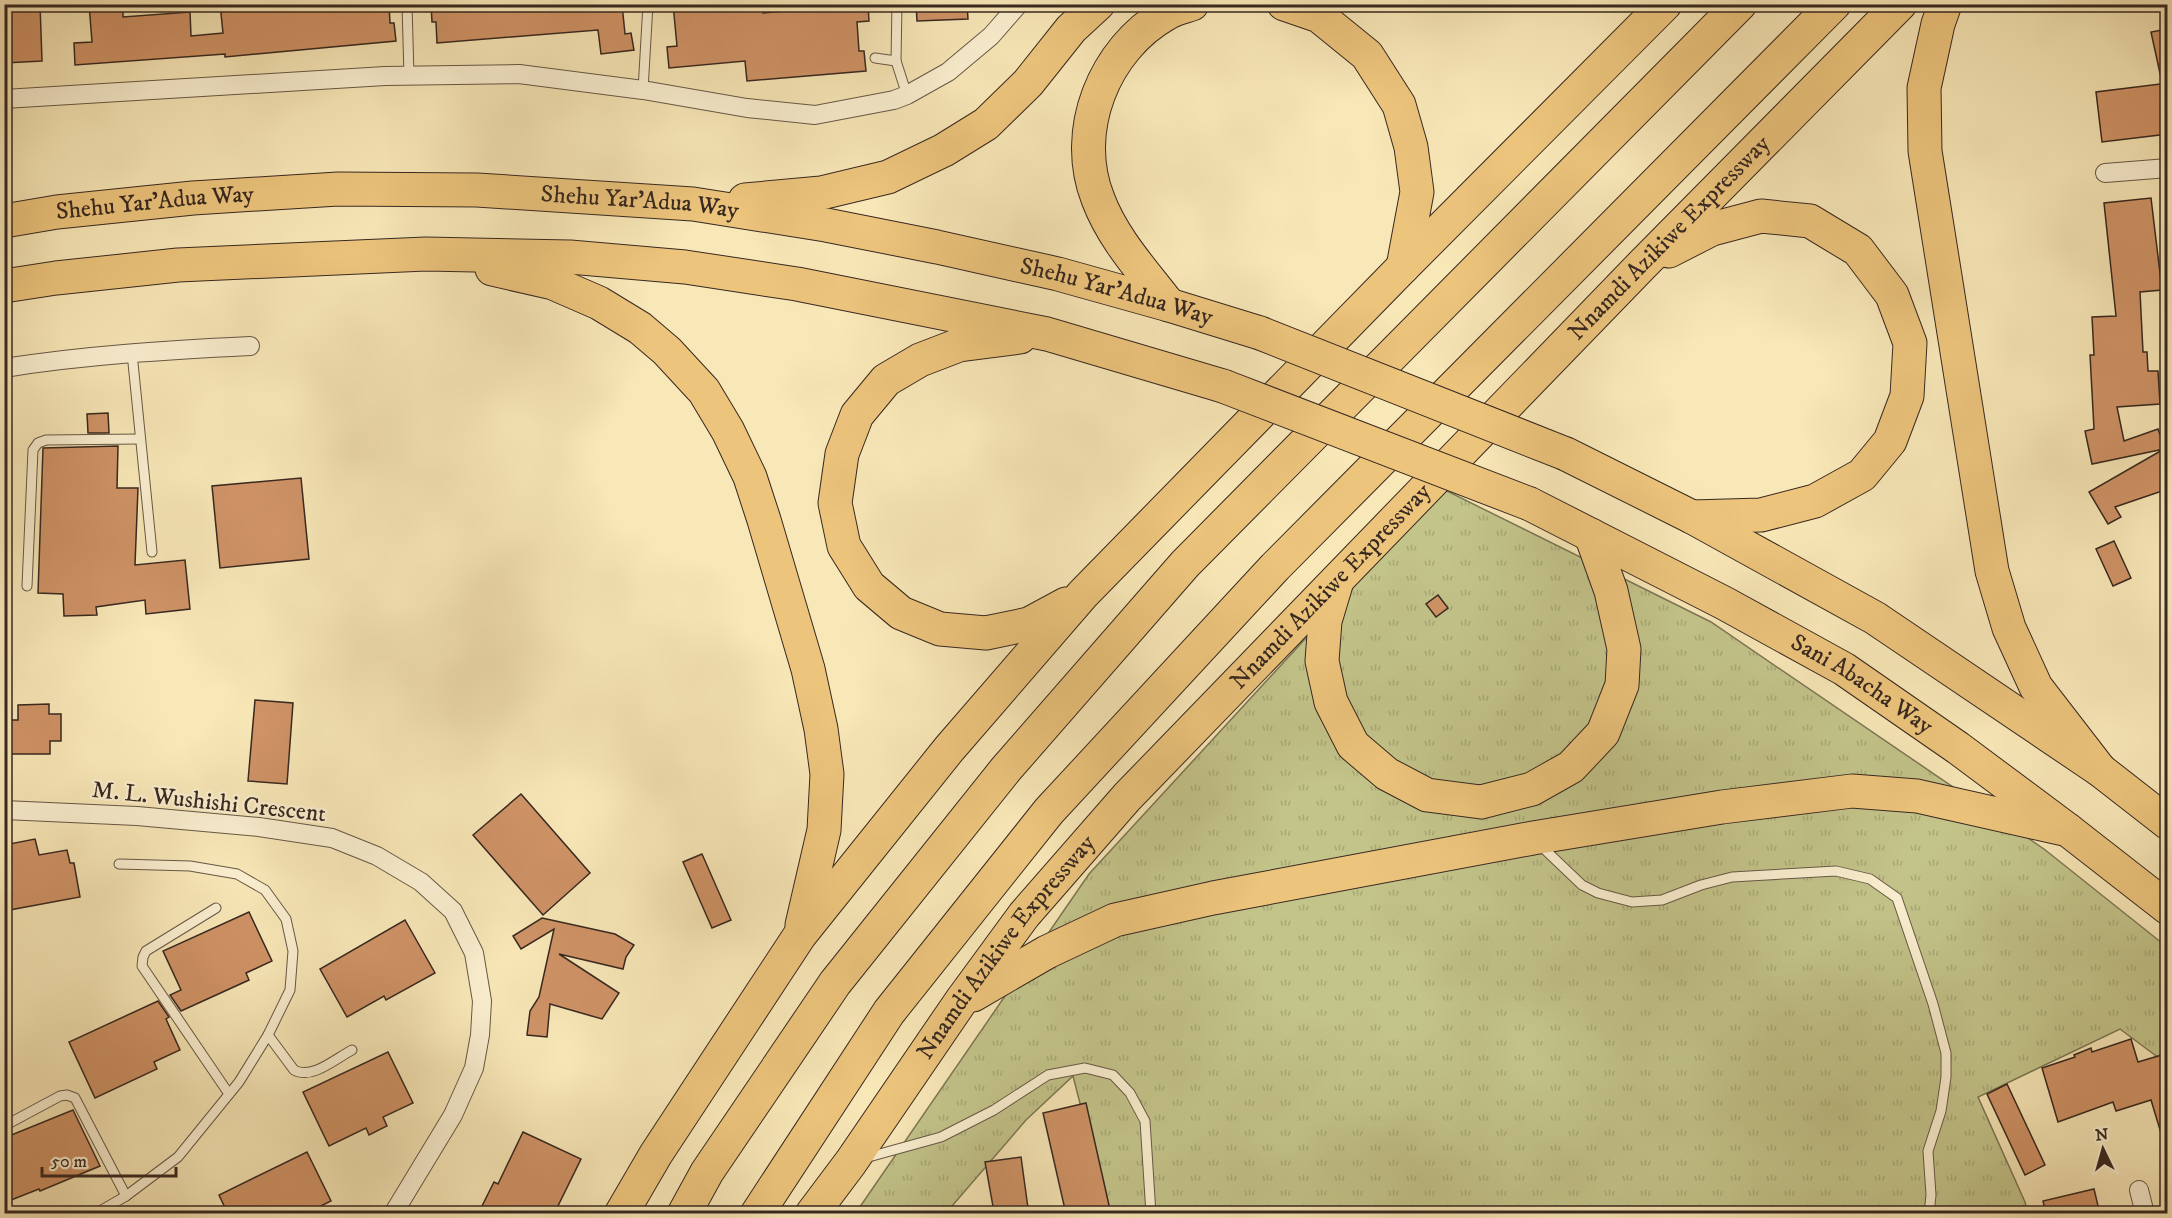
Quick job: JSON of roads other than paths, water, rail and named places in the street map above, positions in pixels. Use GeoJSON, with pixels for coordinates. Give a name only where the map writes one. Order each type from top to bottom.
{"type":"FeatureCollection","features":[{"type":"Feature","properties":{"kind":"highway"},"geometry":{"type":"LineString","coordinates":[[693,204],[821,194],[888,177],[926,159],[986,124],[1028,83],[1071,29],[1098,4]]}},
{"type":"Feature","properties":{"kind":"highway"},"geometry":{"type":"LineString","coordinates":[[1169,305],[1115,234],[1097,198],[1089,162],[1089,120],[1103,81],[1129,42],[1167,13],[1192,4]]}},
{"type":"Feature","properties":{"kind":"highway"},"geometry":{"type":"LineString","coordinates":[[1284,4],[1319,16],[1367,56],[1399,105],[1411,147],[1417,192],[1403,267]]}},
{"type":"Feature","properties":{"kind":"highway"},"geometry":{"type":"LineString","coordinates":[[621,1214],[656,1154],[800,935],[949,749],[1083,594],[1403,267],[1665,4]]}},
{"type":"Feature","properties":{"kind":"highway"},"geometry":{"type":"LineString","coordinates":[[684,1214],[707,1172],[835,983],[1006,769],[1122,635],[1185,564],[1740,4]]}},
{"type":"Feature","properties":{"kind":"highway","name":"Nnamdi Azikiwe Expressway"},"geometry":{"type":"LineString","coordinates":[[757,1214],[889,1012],[1049,811],[1275,567],[1834,4]]}},
{"type":"Feature","properties":{"kind":"highway","name":"Nnamdi Azikiwe Expressway"},"geometry":{"type":"LineString","coordinates":[[812,1214],[1024,915],[1127,797],[1641,266],[1900,4]]}},
{"type":"Feature","properties":{"kind":"highway"},"geometry":{"type":"LineString","coordinates":[[1945,4],[1938,24],[1924,88],[1925,151],[1992,571],[2009,628],[2036,687],[2100,770]]}},
{"type":"Feature","properties":{"kind":"highway","name":"Shehu Yar'Adua Way"},"geometry":{"type":"LineString","coordinates":[[4,221],[57,212],[193,198],[338,189],[477,190],[693,204],[826,225],[1058,274],[1260,333],[1566,454],[1692,517]]}},
{"type":"Feature","properties":{"kind":"highway"},"geometry":{"type":"LineString","coordinates":[[1641,266],[1712,229],[1761,216],[1810,221],[1858,250],[1892,295],[1910,343],[1907,396],[1890,441],[1862,475],[1815,501],[1761,515],[1692,517]]}},
{"type":"Feature","properties":{"kind":"highway"},"geometry":{"type":"LineString","coordinates":[[4,286],[178,265],[426,254],[570,257],[685,267],[797,284],[1047,334]]}},
{"type":"Feature","properties":{"kind":"highway"},"geometry":{"type":"LineString","coordinates":[[426,254],[554,283],[599,303],[640,328],[667,351],[704,391],[728,430],[750,477],[764,520],[808,669],[821,729],[827,774],[824,830],[800,935]]}},
{"type":"Feature","properties":{"kind":"highway"},"geometry":{"type":"LineString","coordinates":[[1047,334],[959,345],[920,360],[886,380],[857,415],[842,454],[835,503],[844,546],[868,586],[901,613],[940,629],[986,633],[1029,624],[1083,594]]}},
{"type":"Feature","properties":{"kind":"highway","name":"Sani Abacha Way"},"geometry":{"type":"LineString","coordinates":[[1047,334],[1222,386],[1530,504],[1724,603],[1844,669],[1958,748],[2168,908]]}},
{"type":"Feature","properties":{"kind":"highway"},"geometry":{"type":"LineString","coordinates":[[1692,517],[1875,618],[2100,770],[2168,823]]}},
{"type":"Feature","properties":{"kind":"highway"},"geometry":{"type":"LineString","coordinates":[[1339,576],[1325,621],[1322,661],[1331,702],[1353,745],[1388,774],[1428,795],[1481,802],[1532,789],[1571,767],[1603,733],[1622,685],[1624,649],[1611,591],[1591,535]]}},
{"type":"Feature","properties":{"kind":"highway"},"geometry":{"type":"LineString","coordinates":[[962,1001],[1047,952],[1115,920],[1213,898],[1533,838],[1722,807],[1852,791],[1917,796],[2068,830]]}},
{"type":"Feature","properties":{"kind":"street"},"geometry":{"type":"LineString","coordinates":[[4,99],[409,76],[519,74],[643,90],[747,108],[815,115],[894,100],[907,95],[948,72],[991,36],[1019,4]]}},
{"type":"Feature","properties":{"kind":"street"},"geometry":{"type":"LineString","coordinates":[[2105,173],[2168,168]]}},
{"type":"Feature","properties":{"kind":"street"},"geometry":{"type":"LineString","coordinates":[[4,368],[132,353],[250,346]]}},
{"type":"Feature","properties":{"kind":"street","name":"M. L. Wushishi Crescent"},"geometry":{"type":"LineString","coordinates":[[4,810],[137,816],[259,827],[332,838],[377,856],[421,882],[453,911],[474,953],[482,1001],[480,1035],[474,1068],[453,1115],[393,1214]]}},
{"type":"Feature","properties":{"kind":"street"},"geometry":{"type":"LineString","coordinates":[[2139,1190],[2145,1214]]}},
{"type":"Feature","properties":{"kind":"lane"},"geometry":{"type":"LineString","coordinates":[[407,4],[409,76]]}},
{"type":"Feature","properties":{"kind":"lane"},"geometry":{"type":"LineString","coordinates":[[643,90],[648,4]]}},
{"type":"Feature","properties":{"kind":"lane"},"geometry":{"type":"LineString","coordinates":[[897,4],[896,61],[907,95]]}},
{"type":"Feature","properties":{"kind":"lane"},"geometry":{"type":"LineString","coordinates":[[875,58],[896,61]]}},
{"type":"Feature","properties":{"kind":"lane"},"geometry":{"type":"LineString","coordinates":[[132,353],[152,552]]}},
{"type":"Feature","properties":{"kind":"lane"},"geometry":{"type":"LineString","coordinates":[[27,586],[33,450],[38,443],[46,440],[141,439]]}},
{"type":"Feature","properties":{"kind":"lane"},"geometry":{"type":"LineString","coordinates":[[1533,838],[1582,885],[1598,893],[1632,902],[1662,900],[1701,885],[1732,878],[1836,871],[1870,879],[1897,898],[1946,1053],[1946,1077],[1941,1111],[1928,1151],[1931,1195],[1929,1214]]}},
{"type":"Feature","properties":{"kind":"lane"},"geometry":{"type":"LineString","coordinates":[[95,1214],[126,1196],[178,1157],[229,1094],[268,1035],[290,990],[293,951],[286,919],[265,890],[237,874],[190,866],[119,864]]}},
{"type":"Feature","properties":{"kind":"lane"},"geometry":{"type":"LineString","coordinates":[[216,908],[146,951],[142,966],[229,1094]]}},
{"type":"Feature","properties":{"kind":"lane"},"geometry":{"type":"LineString","coordinates":[[268,1035],[294,1070],[300,1074],[309,1074],[352,1050]]}},
{"type":"Feature","properties":{"kind":"lane"},"geometry":{"type":"LineString","coordinates":[[851,1162],[941,1137],[994,1110],[1048,1075],[1085,1068],[1113,1075],[1130,1093],[1145,1121],[1151,1214]]}},
{"type":"Feature","properties":{"kind":"lane"},"geometry":{"type":"LineString","coordinates":[[4,1126],[60,1096],[67,1095],[75,1098],[126,1196]]}}]}
